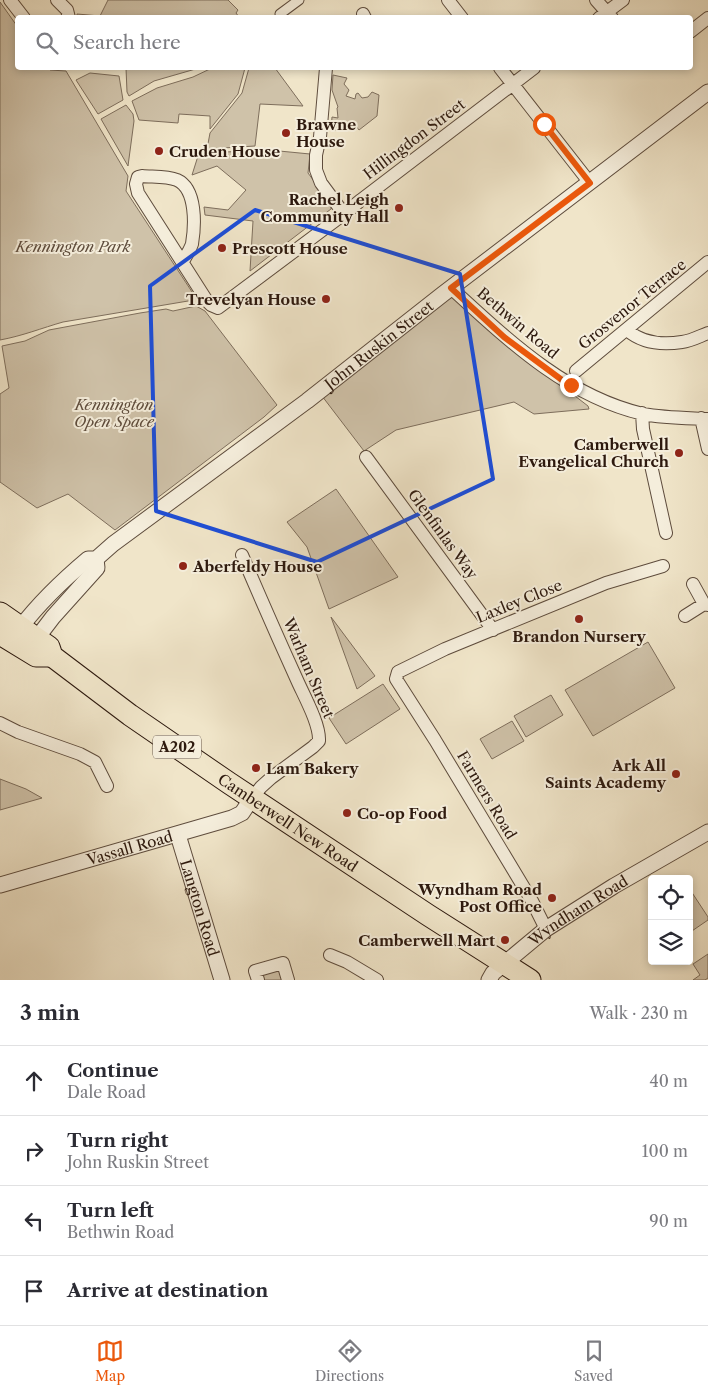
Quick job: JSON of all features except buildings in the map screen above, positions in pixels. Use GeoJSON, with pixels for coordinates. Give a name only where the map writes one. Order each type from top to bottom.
{"type":"FeatureCollection","features":[{"type":"Feature","properties":{"kind":"highway","name":"Camberwell New Road"},"geometry":{"type":"LineString","coordinates":[[0,613],[26,638],[36,656],[52,656],[130,714],[252,798],[530,980]]}},
{"type":"Feature","properties":{"kind":"highway","name":"Camberwell New Road"},"geometry":{"type":"LineString","coordinates":[[0,634],[26,638]]}},
{"type":"Feature","properties":{"kind":"street"},"geometry":{"type":"LineString","coordinates":[[10,0],[22,15]]}},
{"type":"Feature","properties":{"kind":"street"},"geometry":{"type":"LineString","coordinates":[[57,0],[67,10],[68,15]]}},
{"type":"Feature","properties":{"kind":"street"},"geometry":{"type":"LineString","coordinates":[[280,14],[299,0]]}},
{"type":"Feature","properties":{"kind":"street"},"geometry":{"type":"LineString","coordinates":[[448,0],[460,15]]}},
{"type":"Feature","properties":{"kind":"street"},"geometry":{"type":"LineString","coordinates":[[596,0],[606,15],[623,0]]}},
{"type":"Feature","properties":{"kind":"street"},"geometry":{"type":"LineString","coordinates":[[693,30],[708,18]]}},
{"type":"Feature","properties":{"kind":"street"},"geometry":{"type":"LineString","coordinates":[[326,70],[316,170],[321,183],[344,214]]}},
{"type":"Feature","properties":{"kind":"street"},"geometry":{"type":"LineString","coordinates":[[502,70],[590,183]]}},
{"type":"Feature","properties":{"kind":"street","name":"Hillingdon Street"},"geometry":{"type":"LineString","coordinates":[[183,261],[192,246],[194,206],[191,197],[182,183],[175,179],[138,177],[136,184],[138,193],[207,301],[218,308],[531,70]]}},
{"type":"Feature","properties":{"kind":"street","name":"John Ruskin Street"},"geometry":{"type":"LineString","coordinates":[[26,638],[53,617],[97,568],[96,560],[113,544],[307,400],[708,92]]}},
{"type":"Feature","properties":{"kind":"street","name":"Grosvenor Terrace"},"geometry":{"type":"LineString","coordinates":[[576,371],[708,262]]}},
{"type":"Feature","properties":{"kind":"street","name":"Bethwin Road"},"geometry":{"type":"LineString","coordinates":[[451,288],[504,337],[562,380],[595,398],[642,413],[704,418]]}},
{"type":"Feature","properties":{"kind":"street"},"geometry":{"type":"LineString","coordinates":[[627,330],[635,337],[647,342],[683,342],[708,333]]}},
{"type":"Feature","properties":{"kind":"street"},"geometry":{"type":"LineString","coordinates":[[642,413],[643,429],[666,533]]}},
{"type":"Feature","properties":{"kind":"street"},"geometry":{"type":"LineString","coordinates":[[704,418],[708,449]]}},
{"type":"Feature","properties":{"kind":"street","name":"Glenfinlas Way"},"geometry":{"type":"LineString","coordinates":[[366,457],[493,630]]}},
{"type":"Feature","properties":{"kind":"street","name":"Warham Street"},"geometry":{"type":"LineString","coordinates":[[242,555],[307,703],[319,738],[319,742],[266,782],[252,798]]}},
{"type":"Feature","properties":{"kind":"street","name":"Laxley Close"},"geometry":{"type":"LineString","coordinates":[[396,679],[398,672],[445,648],[606,583],[663,566]]}},
{"type":"Feature","properties":{"kind":"street"},"geometry":{"type":"LineString","coordinates":[[686,616],[706,604],[693,584]]}},
{"type":"Feature","properties":{"kind":"street","name":"Farmers Road"},"geometry":{"type":"LineString","coordinates":[[396,679],[436,740],[532,901],[546,929]]}},
{"type":"Feature","properties":{"kind":"street"},"geometry":{"type":"LineString","coordinates":[[0,723],[18,732],[80,754],[95,762],[107,786]]}},
{"type":"Feature","properties":{"kind":"street","name":"Vassall Road"},"geometry":{"type":"LineString","coordinates":[[0,885],[232,818],[242,813],[252,798]]}},
{"type":"Feature","properties":{"kind":"street","name":"Wyndham Road"},"geometry":{"type":"LineString","coordinates":[[489,980],[493,973],[546,929],[638,872],[708,832]]}},
{"type":"Feature","properties":{"kind":"street","name":"Langton Road"},"geometry":{"type":"LineString","coordinates":[[178,835],[222,980]]}},
{"type":"Feature","properties":{"kind":"street"},"geometry":{"type":"LineString","coordinates":[[330,955],[377,980]]}},
{"type":"Feature","properties":{"kind":"street"},"geometry":{"type":"LineString","coordinates":[[258,980],[255,971],[283,963],[288,980]]}},
{"type":"Feature","properties":{"kind":"highlighted area"},"geometry":{"type":"Polygon","coordinates":[[[255,210],[460,274],[493,479],[317,562],[156,511],[150,286],[255,210]]]}},
{"type":"Feature","properties":{"kind":"green space"},"geometry":{"type":"Polygon","coordinates":[[[108,0],[228,0],[238,10],[236,13],[238,15],[100,15],[108,0]]]}},
{"type":"Feature","properties":{"kind":"green space","name":"Kennington Park"},"geometry":{"type":"Polygon","coordinates":[[[0,2],[15,23],[15,70],[66,71],[128,176],[126,191],[196,298],[194,300],[63,322],[0,340],[0,2]]]}},
{"type":"Feature","properties":{"kind":"green space"},"geometry":{"type":"Polygon","coordinates":[[[126,70],[192,70],[154,81],[129,96],[127,92],[126,70]]]}},
{"type":"Feature","properties":{"kind":"green space"},"geometry":{"type":"Polygon","coordinates":[[[208,70],[244,70],[238,94],[210,129],[210,116],[179,114],[178,123],[139,120],[132,101],[157,88],[193,77],[208,70]]]}},
{"type":"Feature","properties":{"kind":"green space"},"geometry":{"type":"Polygon","coordinates":[[[248,70],[276,70],[303,106],[260,104],[255,146],[207,149],[210,133],[242,93],[248,70]]]}},
{"type":"Feature","properties":{"kind":"green space"},"geometry":{"type":"Polygon","coordinates":[[[90,73],[119,76],[123,100],[98,114],[76,80],[90,73]]]}},
{"type":"Feature","properties":{"kind":"green space"},"geometry":{"type":"Polygon","coordinates":[[[333,75],[347,78],[344,84],[349,90],[346,96],[355,99],[358,93],[362,98],[368,97],[372,92],[379,95],[377,116],[359,130],[355,125],[346,130],[331,130],[332,117],[338,118],[338,107],[332,90],[333,75]]]}},
{"type":"Feature","properties":{"kind":"green space"},"geometry":{"type":"Polygon","coordinates":[[[126,105],[133,114],[134,121],[128,166],[101,119],[126,105]]]}},
{"type":"Feature","properties":{"kind":"green space"},"geometry":{"type":"Polygon","coordinates":[[[269,150],[310,154],[308,173],[332,205],[331,209],[250,271],[253,221],[205,215],[204,207],[228,210],[246,190],[217,166],[192,175],[198,156],[204,153],[269,150]]]}},
{"type":"Feature","properties":{"kind":"green space"},"geometry":{"type":"Polygon","coordinates":[[[452,293],[540,369],[588,406],[589,409],[534,414],[514,402],[396,430],[364,451],[322,396],[452,293]]]}},
{"type":"Feature","properties":{"kind":"green space","name":"Kennington Open Space"},"geometry":{"type":"Polygon","coordinates":[[[196,306],[205,311],[277,405],[264,417],[115,530],[68,494],[37,508],[0,482],[0,394],[9,388],[2,346],[25,341],[49,330],[140,313],[166,309],[173,311],[196,306]]]}},
{"type":"Feature","properties":{"kind":"green space"},"geometry":{"type":"Polygon","coordinates":[[[336,489],[398,577],[329,609],[307,547],[287,522],[336,489]]]}},
{"type":"Feature","properties":{"kind":"green space"},"geometry":{"type":"Polygon","coordinates":[[[331,617],[375,676],[357,689],[331,617]]]}},
{"type":"Feature","properties":{"kind":"green space"},"geometry":{"type":"Polygon","coordinates":[[[648,642],[675,688],[593,736],[565,690],[648,642]]]}},
{"type":"Feature","properties":{"kind":"green space"},"geometry":{"type":"Polygon","coordinates":[[[383,684],[400,709],[346,744],[329,718],[383,684]]]}},
{"type":"Feature","properties":{"kind":"green space"},"geometry":{"type":"Polygon","coordinates":[[[551,695],[563,715],[526,737],[514,716],[551,695]]]}},
{"type":"Feature","properties":{"kind":"green space"},"geometry":{"type":"Polygon","coordinates":[[[512,721],[524,741],[492,759],[480,739],[512,721]]]}},
{"type":"Feature","properties":{"kind":"green space"},"geometry":{"type":"Polygon","coordinates":[[[0,779],[26,789],[42,798],[0,810],[0,779]]]}},
{"type":"Feature","properties":{"kind":"green space"},"geometry":{"type":"Polygon","coordinates":[[[693,894],[708,917],[708,920],[693,930],[693,894]]]}},
{"type":"Feature","properties":{"kind":"green space"},"geometry":{"type":"Polygon","coordinates":[[[708,954],[708,978],[705,980],[693,980],[700,975],[693,964],[708,954]]]}},
{"type":"Feature","properties":{"kind":"green space"},"geometry":{"type":"Polygon","coordinates":[[[280,967],[284,980],[261,980],[259,973],[280,967]]]}},
{"type":"Feature","properties":{"kind":"place","name":"Brawne House"},"geometry":{"type":"Point","coordinates":[286,133]}},
{"type":"Feature","properties":{"kind":"place","name":"Cruden House"},"geometry":{"type":"Point","coordinates":[159,151]}},
{"type":"Feature","properties":{"kind":"place","name":"Rachel Leigh Community Hall"},"geometry":{"type":"Point","coordinates":[399,208]}},
{"type":"Feature","properties":{"kind":"place","name":"Prescott House"},"geometry":{"type":"Point","coordinates":[222,248]}},
{"type":"Feature","properties":{"kind":"place","name":"Trevelyan House"},"geometry":{"type":"Point","coordinates":[326,299]}},
{"type":"Feature","properties":{"kind":"place","name":"Camberwell Evangelical Church"},"geometry":{"type":"Point","coordinates":[679,453]}},
{"type":"Feature","properties":{"kind":"place","name":"Aberfeldy House"},"geometry":{"type":"Point","coordinates":[183,566]}},
{"type":"Feature","properties":{"kind":"place","name":"Brandon Nursery"},"geometry":{"type":"Point","coordinates":[579,619]}},
{"type":"Feature","properties":{"kind":"place","name":"Lam Bakery"},"geometry":{"type":"Point","coordinates":[256,768]}},
{"type":"Feature","properties":{"kind":"place","name":"Ark All Saints Academy"},"geometry":{"type":"Point","coordinates":[676,774]}},
{"type":"Feature","properties":{"kind":"place","name":"Co-op Food"},"geometry":{"type":"Point","coordinates":[347,813]}},
{"type":"Feature","properties":{"kind":"place","name":"Wyndham Road Post Office"},"geometry":{"type":"Point","coordinates":[552,898]}},
{"type":"Feature","properties":{"kind":"place","name":"Camberwell Mart"},"geometry":{"type":"Point","coordinates":[505,940]}},
{"type":"Feature","properties":{"kind":"route"},"geometry":{"type":"LineString","coordinates":[[544,124],[590,183],[451,288],[504,337],[571,385]]}}]}
